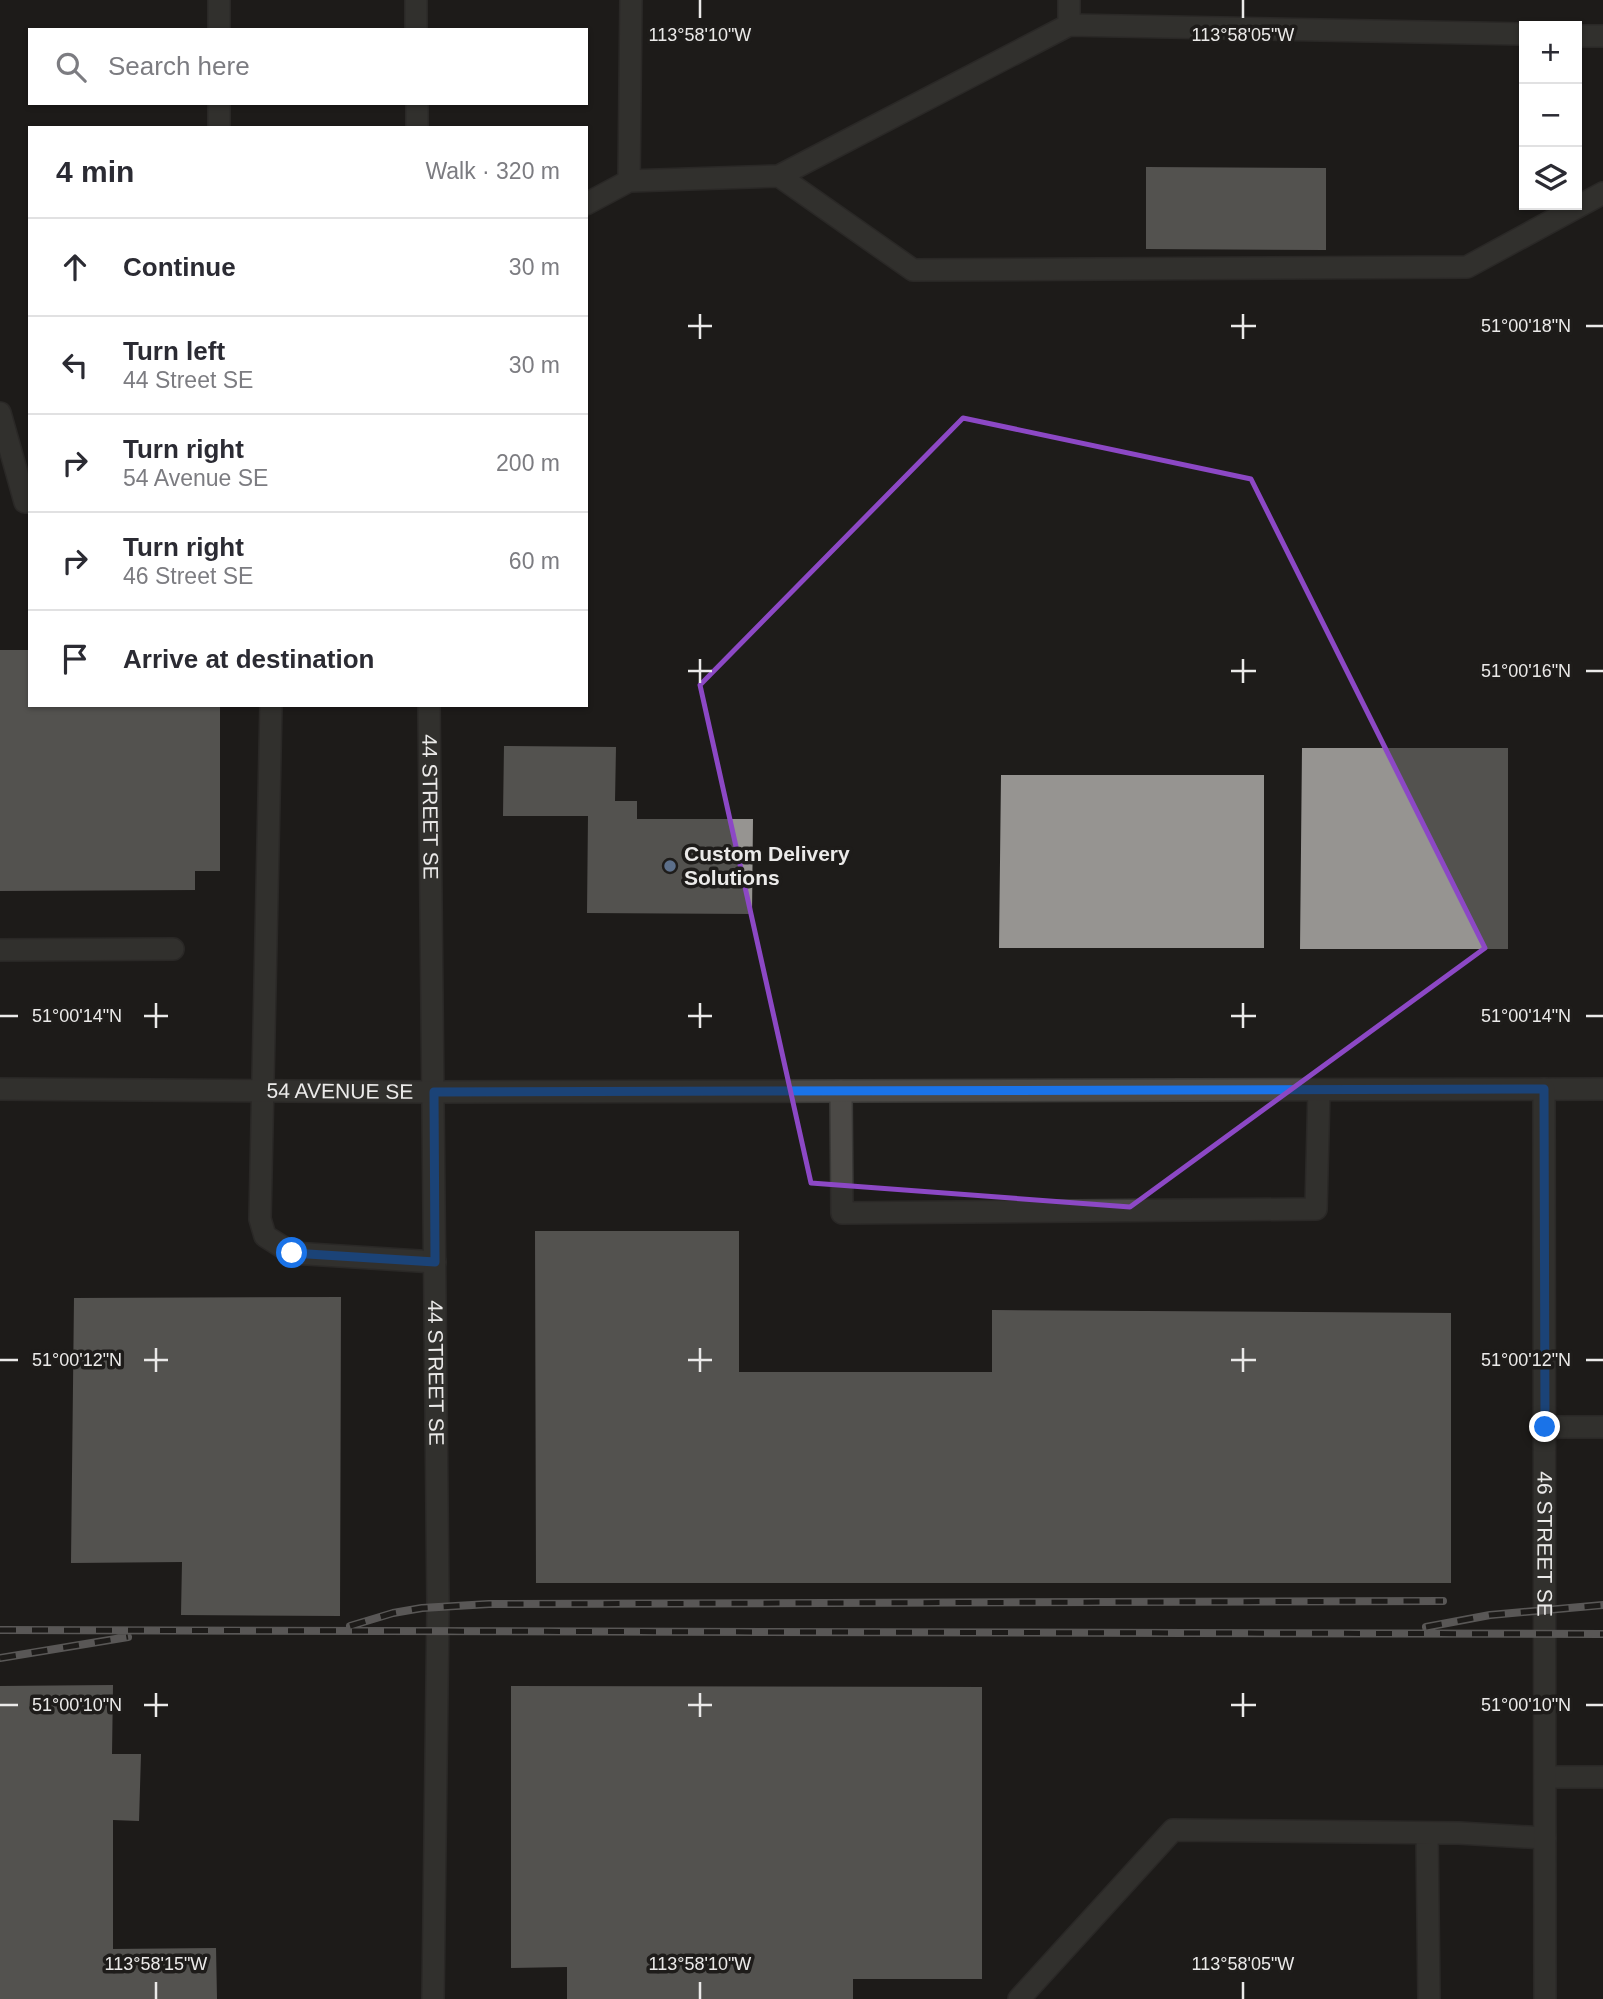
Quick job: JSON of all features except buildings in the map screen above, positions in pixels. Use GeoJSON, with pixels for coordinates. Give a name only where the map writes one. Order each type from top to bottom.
{"type":"FeatureCollection","features":[{"type":"Feature","properties":{"kind":"street"},"geometry":{"type":"LineString","coordinates":[[219,0],[219,28]]}},
{"type":"Feature","properties":{"kind":"street"},"geometry":{"type":"LineString","coordinates":[[416,0],[416,28]]}},
{"type":"Feature","properties":{"kind":"street"},"geometry":{"type":"LineString","coordinates":[[629,181],[631,0]]}},
{"type":"Feature","properties":{"kind":"street"},"geometry":{"type":"LineString","coordinates":[[1069,0],[1069,25]]}},
{"type":"Feature","properties":{"kind":"street"},"geometry":{"type":"LineString","coordinates":[[588,203],[629,181],[779,176],[1069,25],[1519,34]]}},
{"type":"Feature","properties":{"kind":"street"},"geometry":{"type":"LineString","coordinates":[[1582,36],[1603,36]]}},
{"type":"Feature","properties":{"kind":"street"},"geometry":{"type":"LineString","coordinates":[[219,105],[219,126]]}},
{"type":"Feature","properties":{"kind":"street"},"geometry":{"type":"LineString","coordinates":[[417,105],[417,126]]}},
{"type":"Feature","properties":{"kind":"street"},"geometry":{"type":"LineString","coordinates":[[779,176],[913,270],[1467,267],[1603,193]]}},
{"type":"Feature","properties":{"kind":"street"},"geometry":{"type":"LineString","coordinates":[[0,413],[25,502],[28,502]]}},
{"type":"Feature","properties":{"kind":"street"},"geometry":{"type":"LineString","coordinates":[[271,707],[260,1219],[265,1236],[292,1253],[435,1262]]}},
{"type":"Feature","properties":{"kind":"street","name":"44 STREET SE"},"geometry":{"type":"LineString","coordinates":[[429,707],[438,1630],[433,1999]]}},
{"type":"Feature","properties":{"kind":"street"},"geometry":{"type":"LineString","coordinates":[[0,950],[173,948]]}},
{"type":"Feature","properties":{"kind":"street","name":"54 AVENUE SE"},"geometry":{"type":"LineString","coordinates":[[0,1089],[434,1092],[1603,1089]]}},
{"type":"Feature","properties":{"kind":"street","name":"46 STREET SE"},"geometry":{"type":"LineString","coordinates":[[1544,1089],[1545,1999]]}},
{"type":"Feature","properties":{"kind":"street"},"geometry":{"type":"LineString","coordinates":[[841,1091],[842,1213],[856,1213],[1317,1209],[1319,1090]]}},
{"type":"Feature","properties":{"kind":"street"},"geometry":{"type":"LineString","coordinates":[[1545,1427],[1603,1427]]}},
{"type":"Feature","properties":{"kind":"street"},"geometry":{"type":"LineString","coordinates":[[1545,1777],[1603,1777]]}},
{"type":"Feature","properties":{"kind":"street"},"geometry":{"type":"LineString","coordinates":[[1019,1999],[1173,1830],[1427,1833],[1545,1838]]}},
{"type":"Feature","properties":{"kind":"street"},"geometry":{"type":"LineString","coordinates":[[1427,1833],[1429,1999]]}},
{"type":"Feature","properties":{"kind":"highlighted area"},"geometry":{"type":"Polygon","coordinates":[[[963,418],[1251,479],[1485,948],[1130,1207],[811,1183],[700,685],[963,418]]]}},
{"type":"Feature","properties":{"kind":"railway"},"geometry":{"type":"LineString","coordinates":[[350,1626],[393,1613],[422,1608],[489,1604],[1443,1601]]}},
{"type":"Feature","properties":{"kind":"railway"},"geometry":{"type":"LineString","coordinates":[[1426,1627],[1490,1615],[1603,1605]]}},
{"type":"Feature","properties":{"kind":"railway"},"geometry":{"type":"LineString","coordinates":[[0,1630],[1603,1634]]}},
{"type":"Feature","properties":{"kind":"railway"},"geometry":{"type":"LineString","coordinates":[[0,1658],[128,1637]]}},
{"type":"Feature","properties":{"kind":"place","name":"Custom Delivery Solutions"},"geometry":{"type":"Point","coordinates":[670,866]}},
{"type":"Feature","properties":{"kind":"route"},"geometry":{"type":"LineString","coordinates":[[292,1253],[435,1262],[434,1092],[1544,1089],[1545,1427]]}}]}
